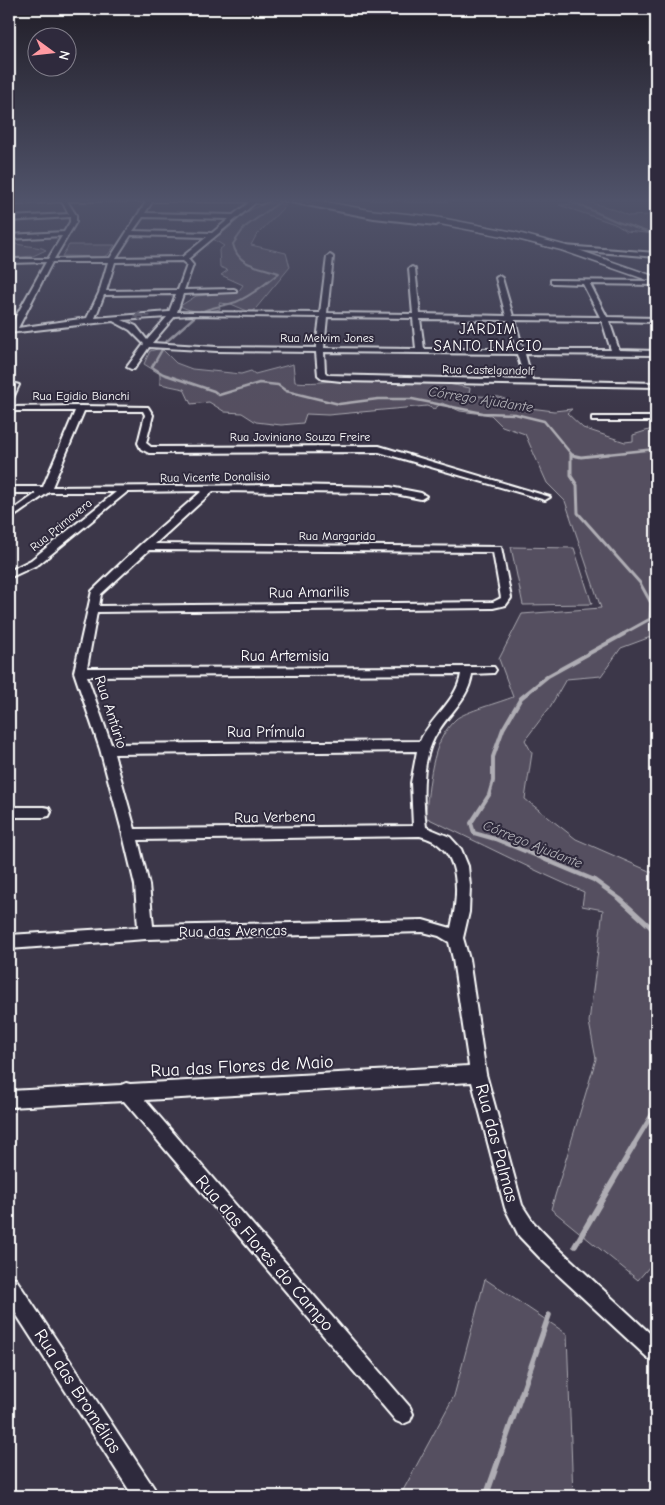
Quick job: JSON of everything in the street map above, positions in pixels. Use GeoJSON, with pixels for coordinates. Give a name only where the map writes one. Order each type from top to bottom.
{"type":"FeatureCollection","features":[{"type":"Feature","properties":{"kind":"street"},"geometry":{"type":"LineString","coordinates":[[11,330],[45,269]]}},
{"type":"Feature","properties":{"kind":"street"},"geometry":{"type":"LineString","coordinates":[[90,320],[102,294],[109,269]]}},
{"type":"Feature","properties":{"kind":"street"},"geometry":{"type":"LineString","coordinates":[[131,367],[172,315],[189,269]]}},
{"type":"Feature","properties":{"kind":"street"},"geometry":{"type":"LineString","coordinates":[[320,349],[329,269]]}},
{"type":"Feature","properties":{"kind":"street"},"geometry":{"type":"LineString","coordinates":[[412,269],[420,350]]}},
{"type":"Feature","properties":{"kind":"street"},"geometry":{"type":"LineString","coordinates":[[623,269],[656,281]]}},
{"type":"Feature","properties":{"kind":"street"},"geometry":{"type":"LineString","coordinates":[[500,278],[519,352],[529,382]]}},
{"type":"Feature","properties":{"kind":"street"},"geometry":{"type":"LineString","coordinates":[[553,281],[586,283],[656,281]]}},
{"type":"Feature","properties":{"kind":"street"},"geometry":{"type":"LineString","coordinates":[[586,283],[605,320],[616,352]]}},
{"type":"Feature","properties":{"kind":"street"},"geometry":{"type":"LineString","coordinates":[[102,294],[234,290]]}},
{"type":"Feature","properties":{"kind":"street"},"geometry":{"type":"LineString","coordinates":[[11,330],[90,320],[190,313],[656,320]]}},
{"type":"Feature","properties":{"kind":"street"},"geometry":{"type":"LineString","coordinates":[[112,318],[133,328],[148,345]]}},
{"type":"Feature","properties":{"kind":"street","name":"Rua Melvim Jones"},"geometry":{"type":"LineString","coordinates":[[148,345],[218,349],[656,353]]}},
{"type":"Feature","properties":{"kind":"street","name":"Rua Castelgandolf"},"geometry":{"type":"LineString","coordinates":[[320,349],[320,373],[326,377],[341,379],[656,385]]}},
{"type":"Feature","properties":{"kind":"street"},"geometry":{"type":"LineString","coordinates":[[9,398],[15,385]]}},
{"type":"Feature","properties":{"kind":"street"},"geometry":{"type":"LineString","coordinates":[[9,516],[46,490],[81,408]]}},
{"type":"Feature","properties":{"kind":"street","name":"Rua Egidio Bianchi"},"geometry":{"type":"LineString","coordinates":[[9,409],[145,409],[149,415],[142,443]]}},
{"type":"Feature","properties":{"kind":"street"},"geometry":{"type":"LineString","coordinates":[[595,419],[656,419]]}},
{"type":"Feature","properties":{"kind":"street","name":"Rua Joviniano Souza Freire"},"geometry":{"type":"LineString","coordinates":[[142,443],[144,447],[157,451],[379,449],[545,497]]}},
{"type":"Feature","properties":{"kind":"street","name":"Rua Antúrio"},"geometry":{"type":"LineString","coordinates":[[146,933],[142,885],[130,835],[106,749],[80,672],[96,593],[144,547],[210,489]]}},
{"type":"Feature","properties":{"kind":"street","name":"Rua Vicente Donalisio"},"geometry":{"type":"LineString","coordinates":[[9,490],[390,490],[421,496]]}},
{"type":"Feature","properties":{"kind":"street","name":"Rua Primavera"},"geometry":{"type":"LineString","coordinates":[[10,574],[35,562],[123,491]]}},
{"type":"Feature","properties":{"kind":"street","name":"Rua Margarida"},"geometry":{"type":"LineString","coordinates":[[144,547],[497,549],[503,581]]}},
{"type":"Feature","properties":{"kind":"street","name":"Rua Amarilis"},"geometry":{"type":"LineString","coordinates":[[92,609],[493,605],[505,600],[503,581]]}},
{"type":"Feature","properties":{"kind":"street"},"geometry":{"type":"LineString","coordinates":[[456,938],[462,912],[463,886],[461,866],[456,853],[445,841],[420,831],[417,787],[426,746],[434,728],[463,692],[467,683],[467,670]]}},
{"type":"Feature","properties":{"kind":"street","name":"Rua Artemisia"},"geometry":{"type":"LineString","coordinates":[[80,672],[490,670]]}},
{"type":"Feature","properties":{"kind":"street","name":"Rua Prímula"},"geometry":{"type":"LineString","coordinates":[[106,749],[426,746]]}},
{"type":"Feature","properties":{"kind":"street"},"geometry":{"type":"LineString","coordinates":[[9,812],[44,812]]}},
{"type":"Feature","properties":{"kind":"street","name":"Rua Verbena"},"geometry":{"type":"LineString","coordinates":[[130,835],[420,831]]}},
{"type":"Feature","properties":{"kind":"street","name":"Rua das Avencas"},"geometry":{"type":"LineString","coordinates":[[9,942],[146,933],[423,926],[442,930],[456,938]]}},
{"type":"Feature","properties":{"kind":"street","name":"Rua das Palmas"},"geometry":{"type":"LineString","coordinates":[[456,938],[461,959],[478,1074],[514,1208],[526,1229],[548,1252],[656,1352]]}},
{"type":"Feature","properties":{"kind":"street","name":"Rua das Flores de Maio"},"geometry":{"type":"LineString","coordinates":[[9,1099],[126,1091],[478,1074]]}},
{"type":"Feature","properties":{"kind":"street","name":"Rua das Flores do Campo"},"geometry":{"type":"LineString","coordinates":[[126,1091],[403,1414]]}},
{"type":"Feature","properties":{"kind":"street","name":"Rua das Bromélias"},"geometry":{"type":"LineString","coordinates":[[9,1286],[146,1496]]}},
{"type":"Feature","properties":{"kind":"shaded area"},"geometry":{"type":"Polygon","coordinates":[[[226,269],[288,269],[252,313],[231,304],[219,303],[220,309],[205,311],[189,310],[180,306],[196,296],[238,292],[243,285],[221,275],[228,270],[226,269]]]}},
{"type":"Feature","properties":{"kind":"shaded area"},"geometry":{"type":"Polygon","coordinates":[[[161,348],[176,363],[192,369],[241,374],[251,371],[255,374],[293,364],[295,382],[359,378],[401,378],[429,381],[470,388],[469,393],[478,396],[499,397],[530,408],[554,411],[572,409],[567,413],[583,428],[625,442],[633,441],[633,435],[652,429],[656,432],[656,474],[650,476],[652,494],[656,501],[656,635],[621,648],[601,676],[566,679],[550,707],[525,740],[532,753],[525,799],[576,839],[656,874],[656,1259],[638,1280],[551,1209],[596,1059],[589,1022],[603,910],[582,906],[584,892],[425,817],[430,778],[436,752],[447,729],[460,716],[513,697],[499,659],[522,614],[601,608],[565,501],[547,483],[525,434],[502,426],[491,415],[460,411],[442,403],[434,409],[427,406],[328,415],[306,414],[303,423],[281,425],[256,422],[242,413],[225,412],[209,402],[191,404],[184,389],[160,384],[160,374],[144,364],[150,351],[161,348]]]}},
{"type":"Feature","properties":{"kind":"shaded area"},"geometry":{"type":"Polygon","coordinates":[[[511,547],[574,548],[592,604],[523,605],[511,547]]]}},
{"type":"Feature","properties":{"kind":"shaded area"},"geometry":{"type":"Polygon","coordinates":[[[485,1279],[567,1334],[573,1496],[400,1496],[454,1396],[485,1279]]]}},
{"type":"Feature","properties":{"kind":"waterway","name":"Córrego Ajudante"},"geometry":{"type":"LineString","coordinates":[[199,312],[236,302],[259,289],[279,273],[265,269]]}},
{"type":"Feature","properties":{"kind":"waterway","name":"Córrego Ajudante"},"geometry":{"type":"LineString","coordinates":[[199,312],[167,341],[152,367],[163,374],[214,391],[219,395],[259,383],[278,385],[286,391],[339,404],[378,399],[412,399],[483,413],[515,414],[544,421],[572,455],[581,457],[609,454]]}},
{"type":"Feature","properties":{"kind":"waterway"},"geometry":{"type":"LineString","coordinates":[[597,455],[656,449]]}},
{"type":"Feature","properties":{"kind":"waterway","name":"Córrego Ajudante"},"geometry":{"type":"LineString","coordinates":[[571,454],[571,476],[577,485],[578,513],[640,583],[651,603],[650,619],[621,635]]}},
{"type":"Feature","properties":{"kind":"waterway","name":"Córrego Ajudante"},"geometry":{"type":"LineString","coordinates":[[549,861],[495,839],[474,833],[471,823],[489,795],[493,781],[493,757],[503,729],[521,698],[548,676],[624,634]]}},
{"type":"Feature","properties":{"kind":"waterway","name":"Córrego Ajudante"},"geometry":{"type":"LineString","coordinates":[[546,860],[594,880],[620,899],[656,932]]}},
{"type":"Feature","properties":{"kind":"waterway"},"geometry":{"type":"LineString","coordinates":[[633,1146],[656,1108]]}},
{"type":"Feature","properties":{"kind":"waterway"},"geometry":{"type":"LineString","coordinates":[[575,1246],[634,1145]]}},
{"type":"Feature","properties":{"kind":"waterway"},"geometry":{"type":"LineString","coordinates":[[486,1496],[549,1315]]}},
{"type":"Feature","properties":{"kind":"district","name":"JARDIM SANTO INÁCIO"},"geometry":{"type":"Point","coordinates":[488,338]}}]}
